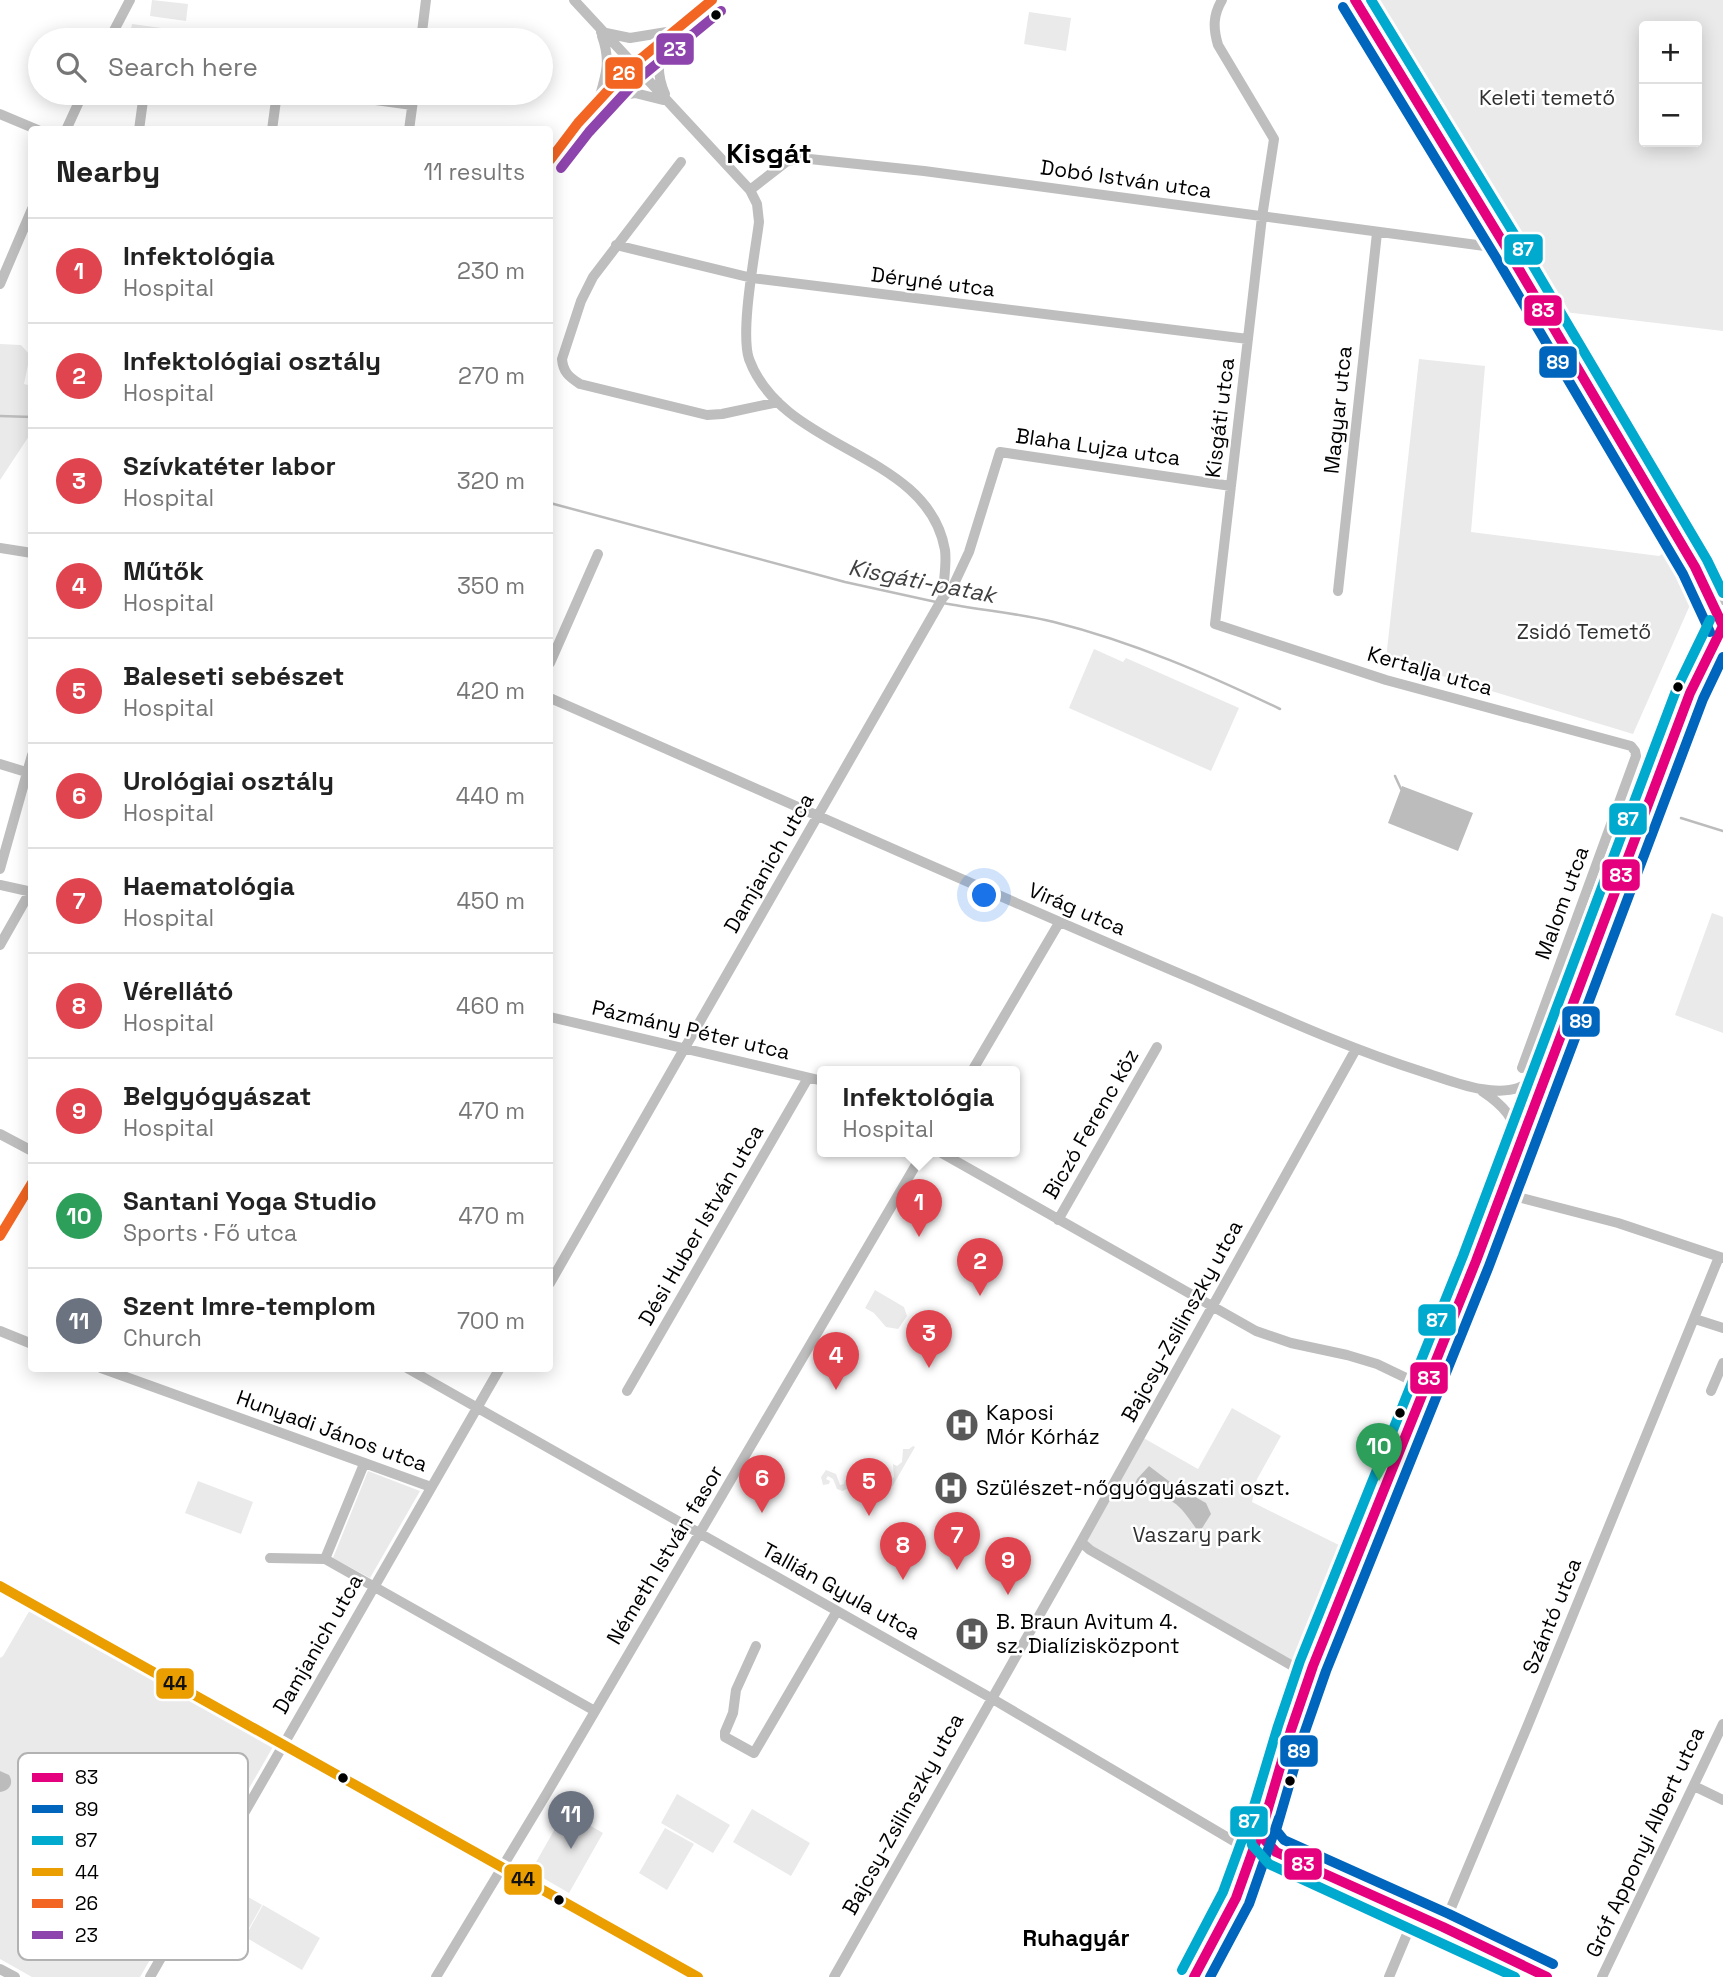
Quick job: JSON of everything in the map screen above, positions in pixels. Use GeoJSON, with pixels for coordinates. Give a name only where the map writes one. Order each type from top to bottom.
{"type":"FeatureCollection","features":[{"type":"Feature","properties":{"kind":"main road"},"geometry":{"type":"LineString","coordinates":[[553,156],[599,99],[633,65],[712,0]]}},
{"type":"Feature","properties":{"kind":"main road"},"geometry":{"type":"LineString","coordinates":[[0,1236],[28,1189]]}},
{"type":"Feature","properties":{"kind":"street"},"geometry":{"type":"LineString","coordinates":[[115,28],[130,0]]}},
{"type":"Feature","properties":{"kind":"street"},"geometry":{"type":"LineString","coordinates":[[422,28],[426,0]]}},
{"type":"Feature","properties":{"kind":"street"},"geometry":{"type":"LineString","coordinates":[[574,0],[750,190],[757,204],[759,222],[745,334],[749,358],[778,402],[804,425],[887,473],[921,500],[932,515],[944,549],[941,602]]}},
{"type":"Feature","properties":{"kind":"street","name":"Kisgáti utca"},"geometry":{"type":"LineString","coordinates":[[1214,624],[1262,217],[1274,139],[1219,45],[1214,19],[1222,0]]}},
{"type":"Feature","properties":{"kind":"street"},"geometry":{"type":"LineString","coordinates":[[1194,1977],[1227,1919],[1262,1829],[1310,1676],[1502,1192],[1690,693],[1723,625],[1695,567],[1507,249],[1355,0]]}},
{"type":"Feature","properties":{"kind":"street"},"geometry":{"type":"LineString","coordinates":[[601,32],[630,38],[673,31]]}},
{"type":"Feature","properties":{"kind":"street"},"geometry":{"type":"LineString","coordinates":[[668,103],[659,82],[659,70],[661,49],[673,31]]}},
{"type":"Feature","properties":{"kind":"street"},"geometry":{"type":"LineString","coordinates":[[601,32],[608,51],[608,61],[599,99],[635,93],[668,103]]}},
{"type":"Feature","properties":{"kind":"street"},"geometry":{"type":"LineString","coordinates":[[68,126],[77,105]]}},
{"type":"Feature","properties":{"kind":"street"},"geometry":{"type":"LineString","coordinates":[[140,126],[142,105]]}},
{"type":"Feature","properties":{"kind":"street"},"geometry":{"type":"LineString","coordinates":[[273,126],[275,105]]}},
{"type":"Feature","properties":{"kind":"street"},"geometry":{"type":"LineString","coordinates":[[410,126],[412,105]]}},
{"type":"Feature","properties":{"kind":"street"},"geometry":{"type":"LineString","coordinates":[[0,114],[28,126]]}},
{"type":"Feature","properties":{"kind":"street","name":"Dobó István utca"},"geometry":{"type":"LineString","coordinates":[[750,190],[786,162],[800,158],[938,173],[1507,249]]}},
{"type":"Feature","properties":{"kind":"street"},"geometry":{"type":"LineString","coordinates":[[681,162],[593,277],[581,301],[562,359],[562,368],[569,378],[580,384],[707,415],[778,402]]}},
{"type":"Feature","properties":{"kind":"street"},"geometry":{"type":"LineString","coordinates":[[0,284],[28,218]]}},
{"type":"Feature","properties":{"kind":"street","name":"Magyar utca"},"geometry":{"type":"LineString","coordinates":[[1338,591],[1377,233]]}},
{"type":"Feature","properties":{"kind":"street","name":"Déryné utca"},"geometry":{"type":"LineString","coordinates":[[616,245],[752,278],[1248,339]]}},
{"type":"Feature","properties":{"kind":"street","name":"Blaha Lujza utca"},"geometry":{"type":"LineString","coordinates":[[1000,452],[1231,486]]}},
{"type":"Feature","properties":{"kind":"street","name":"Damjanich utca"},"geometry":{"type":"LineString","coordinates":[[553,1278],[962,569],[1000,452]]}},
{"type":"Feature","properties":{"kind":"street"},"geometry":{"type":"LineString","coordinates":[[0,548],[28,552]]}},
{"type":"Feature","properties":{"kind":"street"},"geometry":{"type":"LineString","coordinates":[[944,549],[968,552]]}},
{"type":"Feature","properties":{"kind":"street"},"geometry":{"type":"LineString","coordinates":[[553,656],[598,554]]}},
{"type":"Feature","properties":{"kind":"street"},"geometry":{"type":"LineString","coordinates":[[1695,567],[1711,579],[1723,582]]}},
{"type":"Feature","properties":{"kind":"street"},"geometry":{"type":"LineString","coordinates":[[1711,579],[1723,600]]}},
{"type":"Feature","properties":{"kind":"street","name":"Kertalja utca"},"geometry":{"type":"LineString","coordinates":[[1214,624],[1386,680],[1631,746],[1635,751]]}},
{"type":"Feature","properties":{"kind":"street","name":"Virág utca"},"geometry":{"type":"LineString","coordinates":[[553,699],[1059,923],[1356,1049],[1479,1089],[1508,1113],[1517,1126],[1520,1144]]}},
{"type":"Feature","properties":{"kind":"street","name":"Malom utca"},"geometry":{"type":"LineString","coordinates":[[1522,1068],[1636,756],[1635,751]]}},
{"type":"Feature","properties":{"kind":"street"},"geometry":{"type":"LineString","coordinates":[[0,764],[26,772]]}},
{"type":"Feature","properties":{"kind":"street"},"geometry":{"type":"LineString","coordinates":[[0,869],[28,766]]}},
{"type":"Feature","properties":{"kind":"street"},"geometry":{"type":"LineString","coordinates":[[0,885],[28,891]]}},
{"type":"Feature","properties":{"kind":"street"},"geometry":{"type":"LineString","coordinates":[[0,945],[28,897]]}},
{"type":"Feature","properties":{"kind":"street"},"geometry":{"type":"LineString","coordinates":[[975,1066],[1059,923]]}},
{"type":"Feature","properties":{"kind":"street","name":"Pázmány Péter utca"},"geometry":{"type":"LineString","coordinates":[[553,1018],[817,1080]]}},
{"type":"Feature","properties":{"kind":"street","name":"Biczó Ferenc köz"},"geometry":{"type":"LineString","coordinates":[[1058,1220],[1157,1047]]}},
{"type":"Feature","properties":{"kind":"street","name":"Bajcsy-Zsilinszky utca"},"geometry":{"type":"LineString","coordinates":[[836,1976],[1356,1049]]}},
{"type":"Feature","properties":{"kind":"street","name":"Virág utca"},"geometry":{"type":"LineString","coordinates":[[1479,1089],[1519,1089],[1528,1085],[1553,1057]]}},
{"type":"Feature","properties":{"kind":"street","name":"Dési Huber István utca"},"geometry":{"type":"LineString","coordinates":[[627,1391],[808,1078]]}},
{"type":"Feature","properties":{"kind":"street"},"geometry":{"type":"LineString","coordinates":[[0,1134],[28,1150]]}},
{"type":"Feature","properties":{"kind":"street","name":"Németh István fasor"},"geometry":{"type":"LineString","coordinates":[[436,1977],[921,1157]]}},
{"type":"Feature","properties":{"kind":"street"},"geometry":{"type":"LineString","coordinates":[[948,1157],[1256,1331],[1291,1343],[1367,1361],[1425,1387]]}},
{"type":"Feature","properties":{"kind":"street"},"geometry":{"type":"LineString","coordinates":[[1502,1192],[1618,1223],[1721,1258]]}},
{"type":"Feature","properties":{"kind":"street","name":"Szántó utca"},"geometry":{"type":"LineString","coordinates":[[1443,1927],[1721,1258]]}},
{"type":"Feature","properties":{"kind":"street"},"geometry":{"type":"LineString","coordinates":[[1695,1319],[1723,1328]]}},
{"type":"Feature","properties":{"kind":"street"},"geometry":{"type":"LineString","coordinates":[[0,1331],[28,1342]]}},
{"type":"Feature","properties":{"kind":"street"},"geometry":{"type":"LineString","coordinates":[[1711,1391],[1723,1363]]}},
{"type":"Feature","properties":{"kind":"street","name":"Hunyadi János utca"},"geometry":{"type":"LineString","coordinates":[[112,1372],[431,1487]]}},
{"type":"Feature","properties":{"kind":"street","name":"Tallián Gyula utca"},"geometry":{"type":"LineString","coordinates":[[414,1372],[990,1698],[1237,1843],[1276,1852],[1416,1914],[1547,1977]]}},
{"type":"Feature","properties":{"kind":"street","name":"Damjanich utca"},"geometry":{"type":"LineString","coordinates":[[248,1806],[498,1372]]}},
{"type":"Feature","properties":{"kind":"street"},"geometry":{"type":"LineString","coordinates":[[325,1559],[364,1464]]}},
{"type":"Feature","properties":{"kind":"street"},"geometry":{"type":"LineString","coordinates":[[1081,1542],[1090,1550],[1310,1676]]}},
{"type":"Feature","properties":{"kind":"street"},"geometry":{"type":"LineString","coordinates":[[270,1558],[325,1559],[595,1711]]}},
{"type":"Feature","properties":{"kind":"street"},"geometry":{"type":"LineString","coordinates":[[0,1586],[698,1977]]}},
{"type":"Feature","properties":{"kind":"street"},"geometry":{"type":"LineString","coordinates":[[756,1646],[736,1690],[733,1713],[724,1732],[725,1737],[754,1753],[837,1611]]}},
{"type":"Feature","properties":{"kind":"street","name":"Gróf Apponyi Albert utca"},"geometry":{"type":"LineString","coordinates":[[1602,1977],[1723,1724]]}},
{"type":"Feature","properties":{"kind":"street"},"geometry":{"type":"LineString","coordinates":[[1694,1786],[1723,1800]]}},
{"type":"Feature","properties":{"kind":"street"},"geometry":{"type":"LineString","coordinates":[[1262,1829],[1264,1839],[1276,1852]]}},
{"type":"Feature","properties":{"kind":"street"},"geometry":{"type":"LineString","coordinates":[[1389,1977],[1416,1914]]}},
{"type":"Feature","properties":{"kind":"street","name":"Damjanich utca"},"geometry":{"type":"LineString","coordinates":[[150,1977],[160,1960]]}},
{"type":"Feature","properties":{"kind":"street"},"geometry":{"type":"LineString","coordinates":[[0,1969],[15,1977]]}},
{"type":"Feature","properties":{"kind":"green space"},"geometry":{"type":"Polygon","coordinates":[[[152,0],[188,4],[186,21],[150,16],[152,0]]]}},
{"type":"Feature","properties":{"kind":"green space","name":"Keleti temető"},"geometry":{"type":"Polygon","coordinates":[[[1723,0],[1723,331],[1556,311],[1376,1],[1723,0]]]}},
{"type":"Feature","properties":{"kind":"green space"},"geometry":{"type":"Polygon","coordinates":[[[1029,12],[1071,18],[1066,51],[1024,44],[1029,12]]]}},
{"type":"Feature","properties":{"kind":"green space"},"geometry":{"type":"Polygon","coordinates":[[[132,24],[162,28],[131,28],[132,24]]]}},
{"type":"Feature","properties":{"kind":"green space"},"geometry":{"type":"Polygon","coordinates":[[[0,344],[21,345],[28,353],[24,384],[28,385],[28,438],[0,480],[0,344]]]}},
{"type":"Feature","properties":{"kind":"green space","name":"Zsidó Temető"},"geometry":{"type":"Polygon","coordinates":[[[1419,359],[1485,366],[1471,532],[1659,556],[1668,550],[1694,596],[1633,734],[1386,659],[1419,359]]]}},
{"type":"Feature","properties":{"kind":"green space"},"geometry":{"type":"Polygon","coordinates":[[[1094,649],[1123,662],[1126,658],[1239,708],[1211,771],[1069,708],[1094,649]]]}},
{"type":"Feature","properties":{"kind":"green space"},"geometry":{"type":"Polygon","coordinates":[[[1712,913],[1723,917],[1723,1033],[1675,1015],[1712,913]]]}},
{"type":"Feature","properties":{"kind":"green space"},"geometry":{"type":"Polygon","coordinates":[[[875,1290],[904,1307],[907,1316],[898,1329],[886,1327],[874,1313],[865,1308],[875,1290]]]}},
{"type":"Feature","properties":{"kind":"green space","name":"Vaszary park"},"geometry":{"type":"Polygon","coordinates":[[[1232,1408],[1281,1436],[1257,1479],[1252,1502],[1349,1550],[1300,1669],[1081,1542],[1140,1436],[1198,1469],[1232,1408]]]}},
{"type":"Feature","properties":{"kind":"green space"},"geometry":{"type":"Polygon","coordinates":[[[915,1447],[888,1494],[884,1492],[887,1489],[884,1480],[888,1482],[894,1477],[893,1464],[897,1466],[902,1462],[903,1449],[915,1447]]]}},
{"type":"Feature","properties":{"kind":"green space"},"geometry":{"type":"Polygon","coordinates":[[[826,1470],[836,1474],[840,1485],[848,1480],[848,1488],[843,1491],[837,1489],[833,1479],[828,1476],[826,1479],[830,1481],[829,1484],[823,1485],[821,1477],[826,1470]]]}},
{"type":"Feature","properties":{"kind":"green space"},"geometry":{"type":"Polygon","coordinates":[[[368,1471],[420,1491],[370,1578],[333,1558],[368,1471]]]}},
{"type":"Feature","properties":{"kind":"green space"},"geometry":{"type":"Polygon","coordinates":[[[198,1481],[253,1502],[241,1534],[185,1513],[198,1481]]]}},
{"type":"Feature","properties":{"kind":"green space"},"geometry":{"type":"Polygon","coordinates":[[[31,1608],[274,1745],[248,1790],[248,1753],[18,1753],[18,1960],[150,1960],[140,1977],[32,1977],[0,1959],[0,1658],[31,1608]]]}},
{"type":"Feature","properties":{"kind":"green space"},"geometry":{"type":"Polygon","coordinates":[[[677,1794],[730,1825],[713,1853],[661,1823],[677,1794]]]}},
{"type":"Feature","properties":{"kind":"green space"},"geometry":{"type":"Polygon","coordinates":[[[752,1809],[810,1843],[791,1876],[733,1842],[752,1809]]]}},
{"type":"Feature","properties":{"kind":"green space"},"geometry":{"type":"Polygon","coordinates":[[[565,1811],[603,1833],[569,1893],[531,1871],[565,1811]]]}},
{"type":"Feature","properties":{"kind":"green space"},"geometry":{"type":"Polygon","coordinates":[[[665,1828],[694,1844],[667,1890],[639,1873],[665,1828]]]}},
{"type":"Feature","properties":{"kind":"green space"},"geometry":{"type":"Polygon","coordinates":[[[248,1897],[262,1905],[248,1930],[248,1897]]]}},
{"type":"Feature","properties":{"kind":"green space"},"geometry":{"type":"Polygon","coordinates":[[[263,1905],[320,1938],[302,1970],[248,1939],[248,1932],[263,1905]]]}},
{"type":"Feature","properties":{"kind":"shaded area"},"geometry":{"type":"Polygon","coordinates":[[[1402,786],[1473,813],[1458,851],[1388,823],[1402,786]]]}},
{"type":"Feature","properties":{"kind":"shaded area"},"geometry":{"type":"Polygon","coordinates":[[[1149,1466],[1174,1485],[1206,1503],[1211,1514],[1199,1533],[1179,1506],[1165,1498],[1131,1494],[1137,1479],[1149,1466]]]}},
{"type":"Feature","properties":{"kind":"shaded area"},"geometry":{"type":"Polygon","coordinates":[[[0,1771],[9,1775],[11,1784],[0,1792],[0,1771]]]}},
{"type":"Feature","properties":{"kind":"waterway","name":"Kisgáti-patak"},"geometry":{"type":"LineString","coordinates":[[0,416],[28,417]]}},
{"type":"Feature","properties":{"kind":"waterway","name":"Kisgáti-patak"},"geometry":{"type":"LineString","coordinates":[[553,504],[845,582],[936,602]]}},
{"type":"Feature","properties":{"kind":"waterway","name":"Kisgáti-patak"},"geometry":{"type":"LineString","coordinates":[[943,603],[1040,619],[1112,639],[1197,671],[1280,709]]}},
{"type":"Feature","properties":{"kind":"waterway"},"geometry":{"type":"LineString","coordinates":[[1395,776],[1401,789]]}},
{"type":"Feature","properties":{"kind":"waterway","name":"Kisgáti-patak"},"geometry":{"type":"LineString","coordinates":[[1681,818],[1723,831]]}},
{"type":"Feature","properties":{"kind":"transit line","name":"26"},"geometry":{"type":"LineString","coordinates":[[553,156],[578,123],[627,70],[712,0]]}},
{"type":"Feature","properties":{"kind":"transit line","name":"83"},"geometry":{"type":"LineString","coordinates":[[1355,0],[1507,249],[1695,567],[1723,626]]}},
{"type":"Feature","properties":{"kind":"transit line","name":"87"},"geometry":{"type":"LineString","coordinates":[[1371,0],[1519,242],[1707,560],[1723,593]]}},
{"type":"Feature","properties":{"kind":"transit line","name":"89"},"geometry":{"type":"LineString","coordinates":[[1343,7],[1495,256],[1683,574],[1710,632]]}},
{"type":"Feature","properties":{"kind":"transit line","name":"23"},"geometry":{"type":"LineString","coordinates":[[561,168],[589,132],[637,80],[721,11]]}},
{"type":"Feature","properties":{"kind":"transit line","name":"87"},"geometry":{"type":"LineString","coordinates":[[1515,1977],[1269,1864],[1252,1845],[1248,1826],[1300,1661],[1463,1256],[1677,688],[1710,620]]}},
{"type":"Feature","properties":{"kind":"transit line","name":"83"},"geometry":{"type":"LineString","coordinates":[[1547,1977],[1276,1852],[1264,1839],[1262,1829],[1313,1666],[1476,1261],[1690,693],[1723,626]]}},
{"type":"Feature","properties":{"kind":"transit line","name":"89"},"geometry":{"type":"LineString","coordinates":[[1553,1964],[1284,1840],[1276,1830],[1326,1671],[1489,1266],[1703,699],[1723,657]]}},
{"type":"Feature","properties":{"kind":"transit line","name":"26"},"geometry":{"type":"LineString","coordinates":[[0,1236],[28,1190]]}},
{"type":"Feature","properties":{"kind":"transit line","name":"44"},"geometry":{"type":"LineString","coordinates":[[0,1586],[698,1977]]}},
{"type":"Feature","properties":{"kind":"transit line","name":"87"},"geometry":{"type":"LineString","coordinates":[[1182,1970],[1223,1892],[1253,1810]]}},
{"type":"Feature","properties":{"kind":"transit line","name":"83"},"geometry":{"type":"LineString","coordinates":[[1194,1977],[1236,1898],[1266,1814]]}},
{"type":"Feature","properties":{"kind":"transit line","name":"89"},"geometry":{"type":"LineString","coordinates":[[1210,1977],[1249,1904],[1279,1818]]}},
{"type":"Feature","properties":{"kind":"place","name":"Infektológia"},"geometry":{"type":"Point","coordinates":[919,1237]}},
{"type":"Feature","properties":{"kind":"place","name":"Infektológiai osztály"},"geometry":{"type":"Point","coordinates":[980,1296]}},
{"type":"Feature","properties":{"kind":"place","name":"Szívkatéter labor"},"geometry":{"type":"Point","coordinates":[929,1368]}},
{"type":"Feature","properties":{"kind":"place","name":"Műtők"},"geometry":{"type":"Point","coordinates":[836,1390]}},
{"type":"Feature","properties":{"kind":"place","name":"Kaposi Mór Kórház"},"geometry":{"type":"Point","coordinates":[962,1425]}},
{"type":"Feature","properties":{"kind":"place","name":"Santani Yoga Studio"},"geometry":{"type":"Point","coordinates":[1379,1481]}},
{"type":"Feature","properties":{"kind":"place","name":"Szülészet-nőgyógyászati oszt."},"geometry":{"type":"Point","coordinates":[951,1488]}},
{"type":"Feature","properties":{"kind":"place","name":"Urológiai osztály"},"geometry":{"type":"Point","coordinates":[762,1513]}},
{"type":"Feature","properties":{"kind":"place","name":"Baleseti sebészet"},"geometry":{"type":"Point","coordinates":[869,1516]}},
{"type":"Feature","properties":{"kind":"place","name":"Haematológia"},"geometry":{"type":"Point","coordinates":[957,1570]}},
{"type":"Feature","properties":{"kind":"place","name":"Vérellátó"},"geometry":{"type":"Point","coordinates":[903,1580]}},
{"type":"Feature","properties":{"kind":"place","name":"Belgyógyászat"},"geometry":{"type":"Point","coordinates":[1008,1595]}},
{"type":"Feature","properties":{"kind":"place","name":"B. Braun Avitum 4. sz. Dialízisközpont"},"geometry":{"type":"Point","coordinates":[972,1634]}},
{"type":"Feature","properties":{"kind":"place","name":"Szent Imre-templom"},"geometry":{"type":"Point","coordinates":[571,1849]}},
{"type":"Feature","properties":{"kind":"district","name":"Kisgát"},"geometry":{"type":"Point","coordinates":[769,153]}},
{"type":"Feature","properties":{"kind":"district","name":"Ruhagyár"},"geometry":{"type":"Point","coordinates":[1076,1938]}}]}
